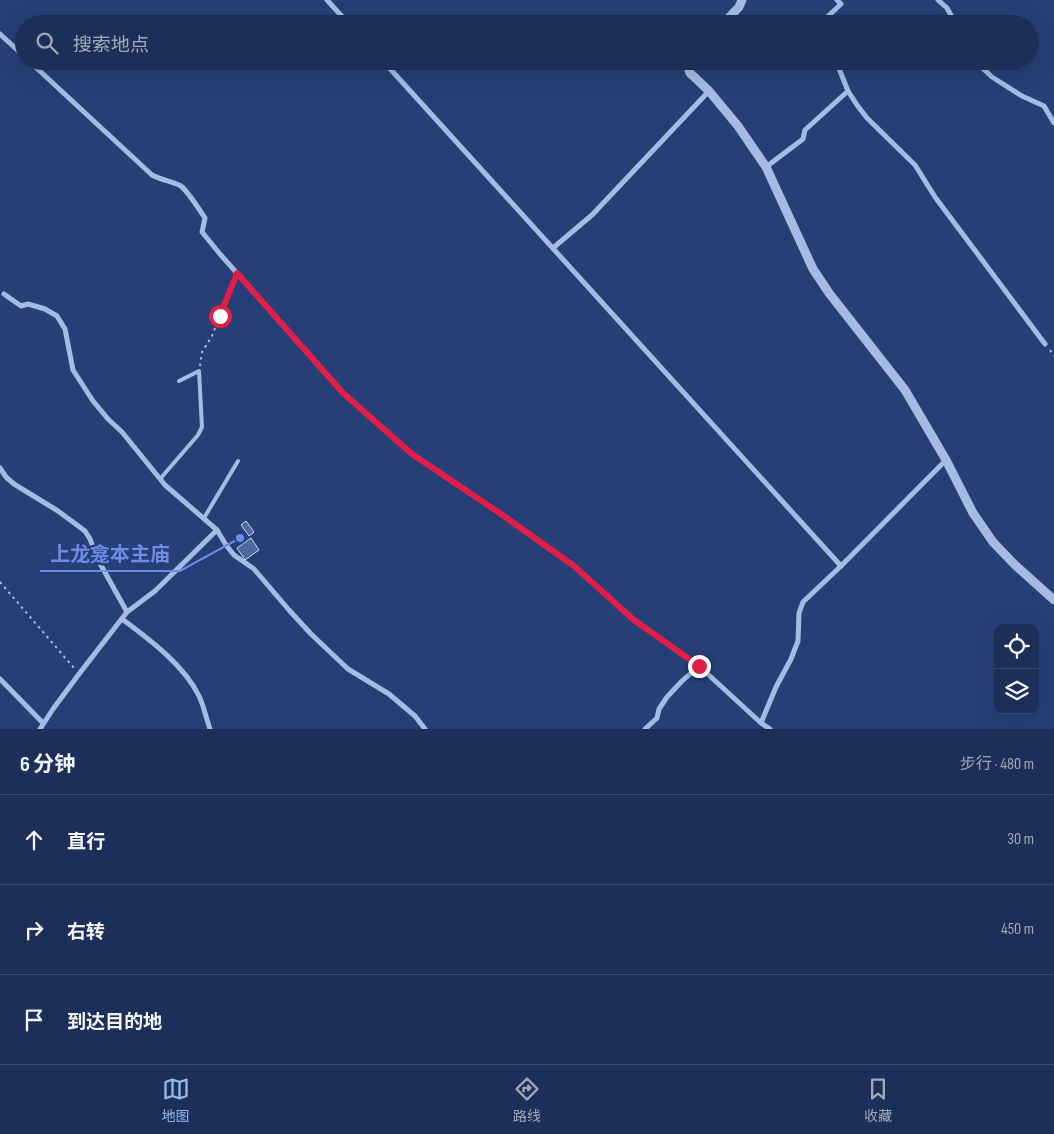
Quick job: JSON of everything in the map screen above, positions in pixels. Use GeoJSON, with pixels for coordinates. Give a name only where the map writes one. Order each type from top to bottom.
{"type":"FeatureCollection","features":[{"type":"Feature","properties":{"kind":"street"},"geometry":{"type":"LineString","coordinates":[[327,0],[341,15]]}},
{"type":"Feature","properties":{"kind":"street"},"geometry":{"type":"LineString","coordinates":[[731,15],[739,7],[742,0]]}},
{"type":"Feature","properties":{"kind":"street"},"geometry":{"type":"LineString","coordinates":[[829,15],[840,4],[837,0]]}},
{"type":"Feature","properties":{"kind":"street"},"geometry":{"type":"LineString","coordinates":[[938,0],[947,8],[951,15]]}},
{"type":"Feature","properties":{"kind":"street"},"geometry":{"type":"LineString","coordinates":[[0,34],[15,48]]}},
{"type":"Feature","properties":{"kind":"street"},"geometry":{"type":"LineString","coordinates":[[40,70],[152,175],[180,186],[205,218],[202,232],[343,393],[412,454],[574,566],[634,620],[699,666],[770,729]]}},
{"type":"Feature","properties":{"kind":"street"},"geometry":{"type":"LineString","coordinates":[[391,70],[840,566]]}},
{"type":"Feature","properties":{"kind":"street"},"geometry":{"type":"LineString","coordinates":[[689,70],[738,126],[766,167],[813,269],[905,390],[946,460],[973,513],[993,542],[1054,600]]}},
{"type":"Feature","properties":{"kind":"street"},"geometry":{"type":"LineString","coordinates":[[840,70],[848,91],[857,105],[867,118],[915,165],[935,198],[1045,344]]}},
{"type":"Feature","properties":{"kind":"street"},"geometry":{"type":"LineString","coordinates":[[985,70],[992,77],[1022,96],[1044,106],[1054,123]]}},
{"type":"Feature","properties":{"kind":"street"},"geometry":{"type":"LineString","coordinates":[[553,248],[592,215],[709,91]]}},
{"type":"Feature","properties":{"kind":"street"},"geometry":{"type":"LineString","coordinates":[[766,167],[803,138],[805,130],[848,91]]}},
{"type":"Feature","properties":{"kind":"street"},"geometry":{"type":"LineString","coordinates":[[4,294],[21,306],[28,304],[45,309],[57,316],[65,329],[73,370],[93,401],[122,432],[160,479],[217,530],[234,555],[254,569],[311,634],[348,669],[389,694],[415,716],[425,729]]}},
{"type":"Feature","properties":{"kind":"street"},"geometry":{"type":"LineString","coordinates":[[761,723],[798,641],[799,613],[803,602],[946,460]]}},
{"type":"Feature","properties":{"kind":"street"},"geometry":{"type":"LineString","coordinates":[[0,468],[14,484],[85,530],[97,558],[127,612]]}},
{"type":"Feature","properties":{"kind":"street"},"geometry":{"type":"LineString","coordinates":[[0,679],[42,726],[127,612],[155,592],[217,530]]}},
{"type":"Feature","properties":{"kind":"street"},"geometry":{"type":"LineString","coordinates":[[122,619],[155,644],[188,678],[199,697],[210,729]]}},
{"type":"Feature","properties":{"kind":"street"},"geometry":{"type":"LineString","coordinates":[[645,729],[657,718],[659,709],[682,681],[699,666]]}},
{"type":"Feature","properties":{"kind":"lane"},"geometry":{"type":"LineString","coordinates":[[160,479],[198,435],[202,427],[199,371],[179,381]]}},
{"type":"Feature","properties":{"kind":"lane"},"geometry":{"type":"LineString","coordinates":[[204,518],[238,461]]}},
{"type":"Feature","properties":{"kind":"path"},"geometry":{"type":"LineString","coordinates":[[199,371],[202,352],[212,336],[237,273]]}},
{"type":"Feature","properties":{"kind":"path"},"geometry":{"type":"LineString","coordinates":[[0,582],[79,674]]}},
{"type":"Feature","properties":{"kind":"building"},"geometry":{"type":"Polygon","coordinates":[[[246,521],[254,532],[249,536],[241,525],[246,521]]]}},
{"type":"Feature","properties":{"kind":"building"},"geometry":{"type":"Polygon","coordinates":[[[251,538],[259,550],[245,560],[237,548],[251,538]]]}},
{"type":"Feature","properties":{"kind":"place","name":"上龙龛本主庙"},"geometry":{"type":"Point","coordinates":[240,538]}},
{"type":"Feature","properties":{"kind":"route"},"geometry":{"type":"LineString","coordinates":[[220,316],[237,273],[343,393],[412,454],[574,566],[634,620],[699,666]]}}]}
